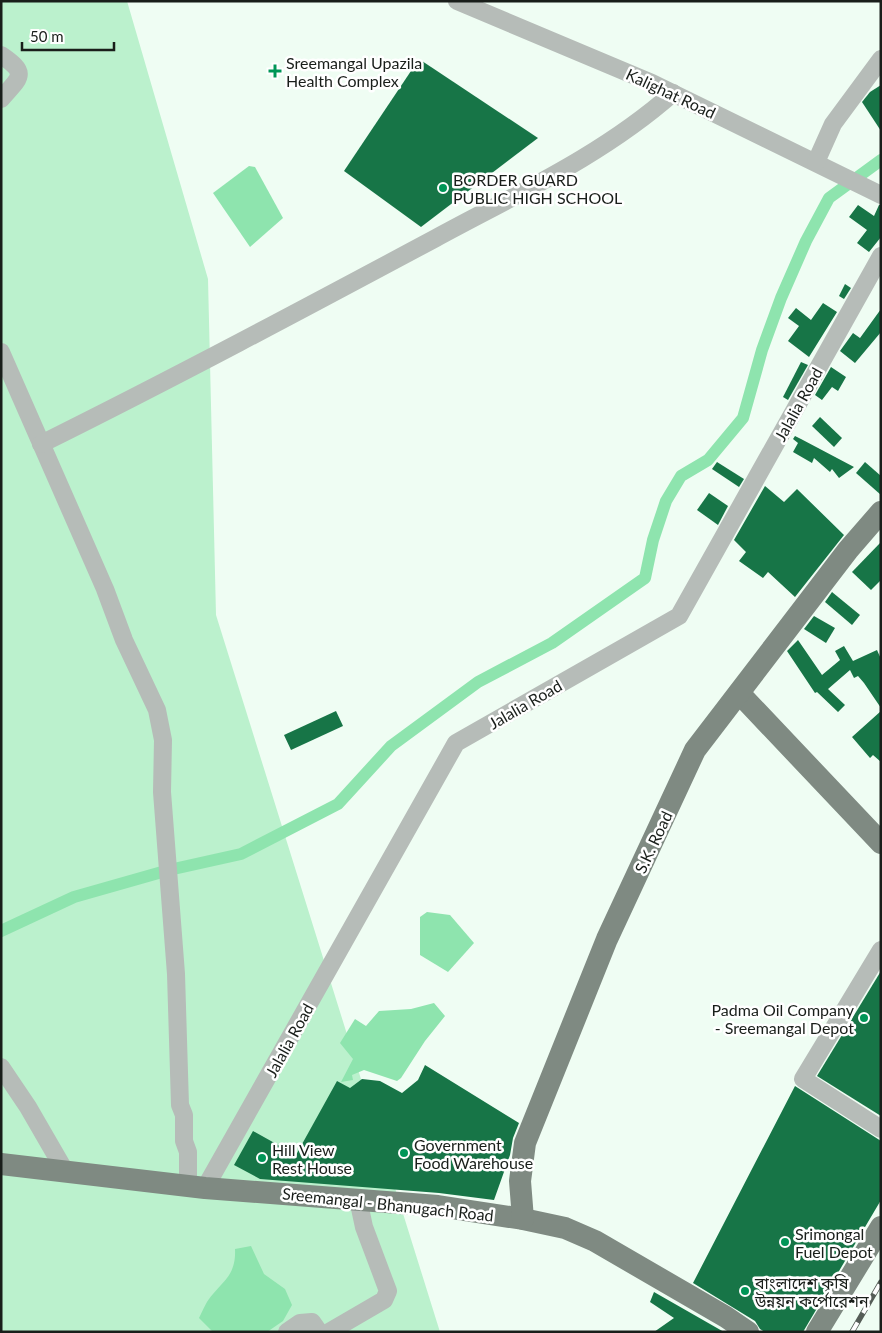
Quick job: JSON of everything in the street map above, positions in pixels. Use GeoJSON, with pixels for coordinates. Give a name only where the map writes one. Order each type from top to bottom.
{"type":"FeatureCollection","features":[{"type":"Feature","properties":{"kind":"main road","name":"S.K. Road"},"geometry":{"type":"LineString","coordinates":[[523,1219],[520,1181],[524,1143],[607,940],[695,750],[848,550],[881,512]]}},
{"type":"Feature","properties":{"kind":"main road"},"geometry":{"type":"LineString","coordinates":[[739,693],[881,843]]}},
{"type":"Feature","properties":{"kind":"main road","name":"Sreemangal - Bhanugach Road"},"geometry":{"type":"LineString","coordinates":[[1,1164],[197,1187],[438,1206],[523,1219],[565,1228],[595,1241],[726,1317],[748,1332]]}},
{"type":"Feature","properties":{"kind":"main road"},"geometry":{"type":"LineString","coordinates":[[817,1332],[881,1227]]}},
{"type":"Feature","properties":{"kind":"street","name":"Kalighat Road"},"geometry":{"type":"LineString","coordinates":[[457,1],[673,93],[862,184],[881,195]]}},
{"type":"Feature","properties":{"kind":"street"},"geometry":{"type":"LineString","coordinates":[[1,55],[16,65],[19,74],[18,80],[1,100]]}},
{"type":"Feature","properties":{"kind":"street"},"geometry":{"type":"LineString","coordinates":[[816,162],[833,124],[881,59]]}},
{"type":"Feature","properties":{"kind":"street"},"geometry":{"type":"LineString","coordinates":[[41,444],[374,271],[595,152],[648,116],[673,93]]}},
{"type":"Feature","properties":{"kind":"street","name":"Jalalia Road"},"geometry":{"type":"LineString","coordinates":[[197,1187],[456,743],[679,616],[881,256]]}},
{"type":"Feature","properties":{"kind":"street"},"geometry":{"type":"LineString","coordinates":[[1,352],[105,588],[124,640],[157,710],[163,740],[162,792],[176,974],[180,1105],[184,1115],[184,1141],[197,1187]]}},
{"type":"Feature","properties":{"kind":"street"},"geometry":{"type":"LineString","coordinates":[[881,950],[803,1079],[881,1129]]}},
{"type":"Feature","properties":{"kind":"street"},"geometry":{"type":"LineString","coordinates":[[1,1067],[28,1107],[65,1171]]}},
{"type":"Feature","properties":{"kind":"street"},"geometry":{"type":"LineString","coordinates":[[329,1332],[359,1324],[384,1300],[388,1291],[364,1227],[358,1199]]}},
{"type":"Feature","properties":{"kind":"street"},"geometry":{"type":"LineString","coordinates":[[287,1332],[300,1324],[312,1322],[319,1332]]}},
{"type":"Feature","properties":{"kind":"shaded area"},"geometry":{"type":"Polygon","coordinates":[[[1,1],[127,1],[208,279],[216,615],[440,1332],[1,1332],[1,1]]]}},
{"type":"Feature","properties":{"kind":"shaded area"},"geometry":{"type":"Polygon","coordinates":[[[249,166],[255,167],[283,218],[250,247],[213,193],[249,166]]]}},
{"type":"Feature","properties":{"kind":"shaded area"},"geometry":{"type":"Polygon","coordinates":[[[427,912],[450,915],[474,943],[448,972],[420,955],[420,917],[427,912]]]}},
{"type":"Feature","properties":{"kind":"shaded area"},"geometry":{"type":"Polygon","coordinates":[[[434,1003],[445,1016],[425,1041],[401,1078],[397,1081],[364,1070],[352,1075],[353,1080],[341,1082],[353,1059],[340,1043],[355,1019],[366,1026],[379,1011],[411,1009],[434,1003]]]}},
{"type":"Feature","properties":{"kind":"shaded area"},"geometry":{"type":"Polygon","coordinates":[[[251,1246],[264,1274],[285,1289],[292,1305],[283,1321],[267,1332],[213,1332],[199,1318],[209,1299],[230,1274],[234,1263],[235,1249],[251,1246]]]}},
{"type":"Feature","properties":{"kind":"building"},"geometry":{"type":"Polygon","coordinates":[[[419,59],[538,138],[421,227],[344,171],[419,59]]]}},
{"type":"Feature","properties":{"kind":"building"},"geometry":{"type":"Polygon","coordinates":[[[881,85],[881,131],[862,102],[870,92],[881,85]]]}},
{"type":"Feature","properties":{"kind":"building"},"geometry":{"type":"Polygon","coordinates":[[[858,205],[874,216],[879,205],[881,205],[881,237],[869,252],[857,243],[867,230],[849,217],[858,205]]]}},
{"type":"Feature","properties":{"kind":"building"},"geometry":{"type":"Polygon","coordinates":[[[845,284],[851,288],[844,299],[839,296],[845,284]]]}},
{"type":"Feature","properties":{"kind":"building"},"geometry":{"type":"Polygon","coordinates":[[[823,303],[837,312],[809,357],[788,341],[799,326],[788,318],[796,308],[811,320],[823,303]]]}},
{"type":"Feature","properties":{"kind":"building"},"geometry":{"type":"Polygon","coordinates":[[[881,309],[881,332],[855,363],[840,351],[853,333],[860,338],[881,309]]]}},
{"type":"Feature","properties":{"kind":"building"},"geometry":{"type":"Polygon","coordinates":[[[801,362],[808,365],[788,400],[783,397],[801,362]]]}},
{"type":"Feature","properties":{"kind":"building"},"geometry":{"type":"Polygon","coordinates":[[[831,367],[846,377],[838,391],[832,387],[822,400],[815,395],[831,367]]]}},
{"type":"Feature","properties":{"kind":"building"},"geometry":{"type":"Polygon","coordinates":[[[820,417],[842,438],[834,447],[812,426],[820,417]]]}},
{"type":"Feature","properties":{"kind":"building"},"geometry":{"type":"Polygon","coordinates":[[[795,436],[854,467],[839,478],[832,469],[830,472],[814,458],[812,463],[793,452],[798,443],[793,439],[795,436]]]}},
{"type":"Feature","properties":{"kind":"building"},"geometry":{"type":"Polygon","coordinates":[[[717,462],[744,479],[739,487],[712,469],[717,462]]]}},
{"type":"Feature","properties":{"kind":"building"},"geometry":{"type":"Polygon","coordinates":[[[865,462],[881,476],[881,495],[856,473],[865,462]]]}},
{"type":"Feature","properties":{"kind":"building"},"geometry":{"type":"Polygon","coordinates":[[[765,486],[784,502],[797,489],[844,535],[795,597],[768,572],[763,578],[739,561],[746,552],[734,540],[765,486]]]}},
{"type":"Feature","properties":{"kind":"building"},"geometry":{"type":"Polygon","coordinates":[[[709,493],[728,506],[718,525],[697,510],[709,493]]]}},
{"type":"Feature","properties":{"kind":"building"},"geometry":{"type":"Polygon","coordinates":[[[881,542],[881,580],[871,590],[852,572],[881,542]]]}},
{"type":"Feature","properties":{"kind":"building"},"geometry":{"type":"Polygon","coordinates":[[[832,592],[860,615],[852,625],[825,602],[832,592]]]}},
{"type":"Feature","properties":{"kind":"building"},"geometry":{"type":"Polygon","coordinates":[[[814,616],[835,628],[826,643],[804,629],[814,616]]]}},
{"type":"Feature","properties":{"kind":"building"},"geometry":{"type":"Polygon","coordinates":[[[798,640],[822,675],[840,660],[835,651],[844,646],[853,661],[877,650],[881,659],[881,708],[864,683],[858,676],[854,678],[850,670],[828,689],[845,705],[838,712],[817,692],[815,693],[787,651],[798,640]]]}},
{"type":"Feature","properties":{"kind":"building"},"geometry":{"type":"Polygon","coordinates":[[[336,711],[343,726],[291,750],[284,735],[336,711]]]}},
{"type":"Feature","properties":{"kind":"building"},"geometry":{"type":"Polygon","coordinates":[[[881,711],[881,762],[873,755],[870,758],[852,737],[881,711]]]}},
{"type":"Feature","properties":{"kind":"building","name":"Padma Oil Company - Sreemangal Depot"},"geometry":{"type":"Polygon","coordinates":[[[881,971],[881,1116],[817,1076],[881,971]]]}},
{"type":"Feature","properties":{"kind":"building","name":"Government Food Warehouse"},"geometry":{"type":"Polygon","coordinates":[[[425,1065],[519,1123],[494,1200],[439,1193],[260,1179],[234,1165],[253,1131],[296,1155],[337,1081],[350,1088],[362,1079],[380,1081],[402,1093],[418,1080],[425,1065]]]}},
{"type":"Feature","properties":{"kind":"building","name":"Srimongal Fuel Depot"},"geometry":{"type":"Polygon","coordinates":[[[795,1086],[881,1141],[881,1200],[803,1332],[765,1332],[760,1329],[755,1321],[693,1283],[795,1086]]]}},
{"type":"Feature","properties":{"kind":"building"},"geometry":{"type":"Polygon","coordinates":[[[654,1292],[724,1332],[654,1332],[674,1318],[650,1302],[654,1292]]]}},
{"type":"Feature","properties":{"kind":"waterway"},"geometry":{"type":"LineString","coordinates":[[1,931],[74,897],[169,870],[241,854],[338,804],[391,746],[478,682],[552,643],[645,578],[653,540],[666,501],[681,476],[708,460],[743,418],[762,350],[781,298],[806,241],[829,198],[881,160]]}},
{"type":"Feature","properties":{"kind":"railway"},"geometry":{"type":"LineString","coordinates":[[852,1332],[881,1282]]}},
{"type":"Feature","properties":{"kind":"place","name":"Sreemangal Upazila Health Complex"},"geometry":{"type":"Point","coordinates":[275,71]}},
{"type":"Feature","properties":{"kind":"place","name":"BORDER GUARD PUBLIC HIGH SCHOOL"},"geometry":{"type":"Point","coordinates":[443,188]}},
{"type":"Feature","properties":{"kind":"place","name":"Padma Oil Company - Sreemangal Depot"},"geometry":{"type":"Point","coordinates":[864,1018]}},
{"type":"Feature","properties":{"kind":"place","name":"Government Food Warehouse"},"geometry":{"type":"Point","coordinates":[404,1153]}},
{"type":"Feature","properties":{"kind":"place","name":"Hill View Rest House"},"geometry":{"type":"Point","coordinates":[262,1158]}},
{"type":"Feature","properties":{"kind":"place","name":"Srimongal Fuel Depot"},"geometry":{"type":"Point","coordinates":[785,1242]}},
{"type":"Feature","properties":{"kind":"place","name":"বাংলাদেশ কৃষি উন্নয়ন কর্পোরেশন"},"geometry":{"type":"Point","coordinates":[745,1291]}}]}
